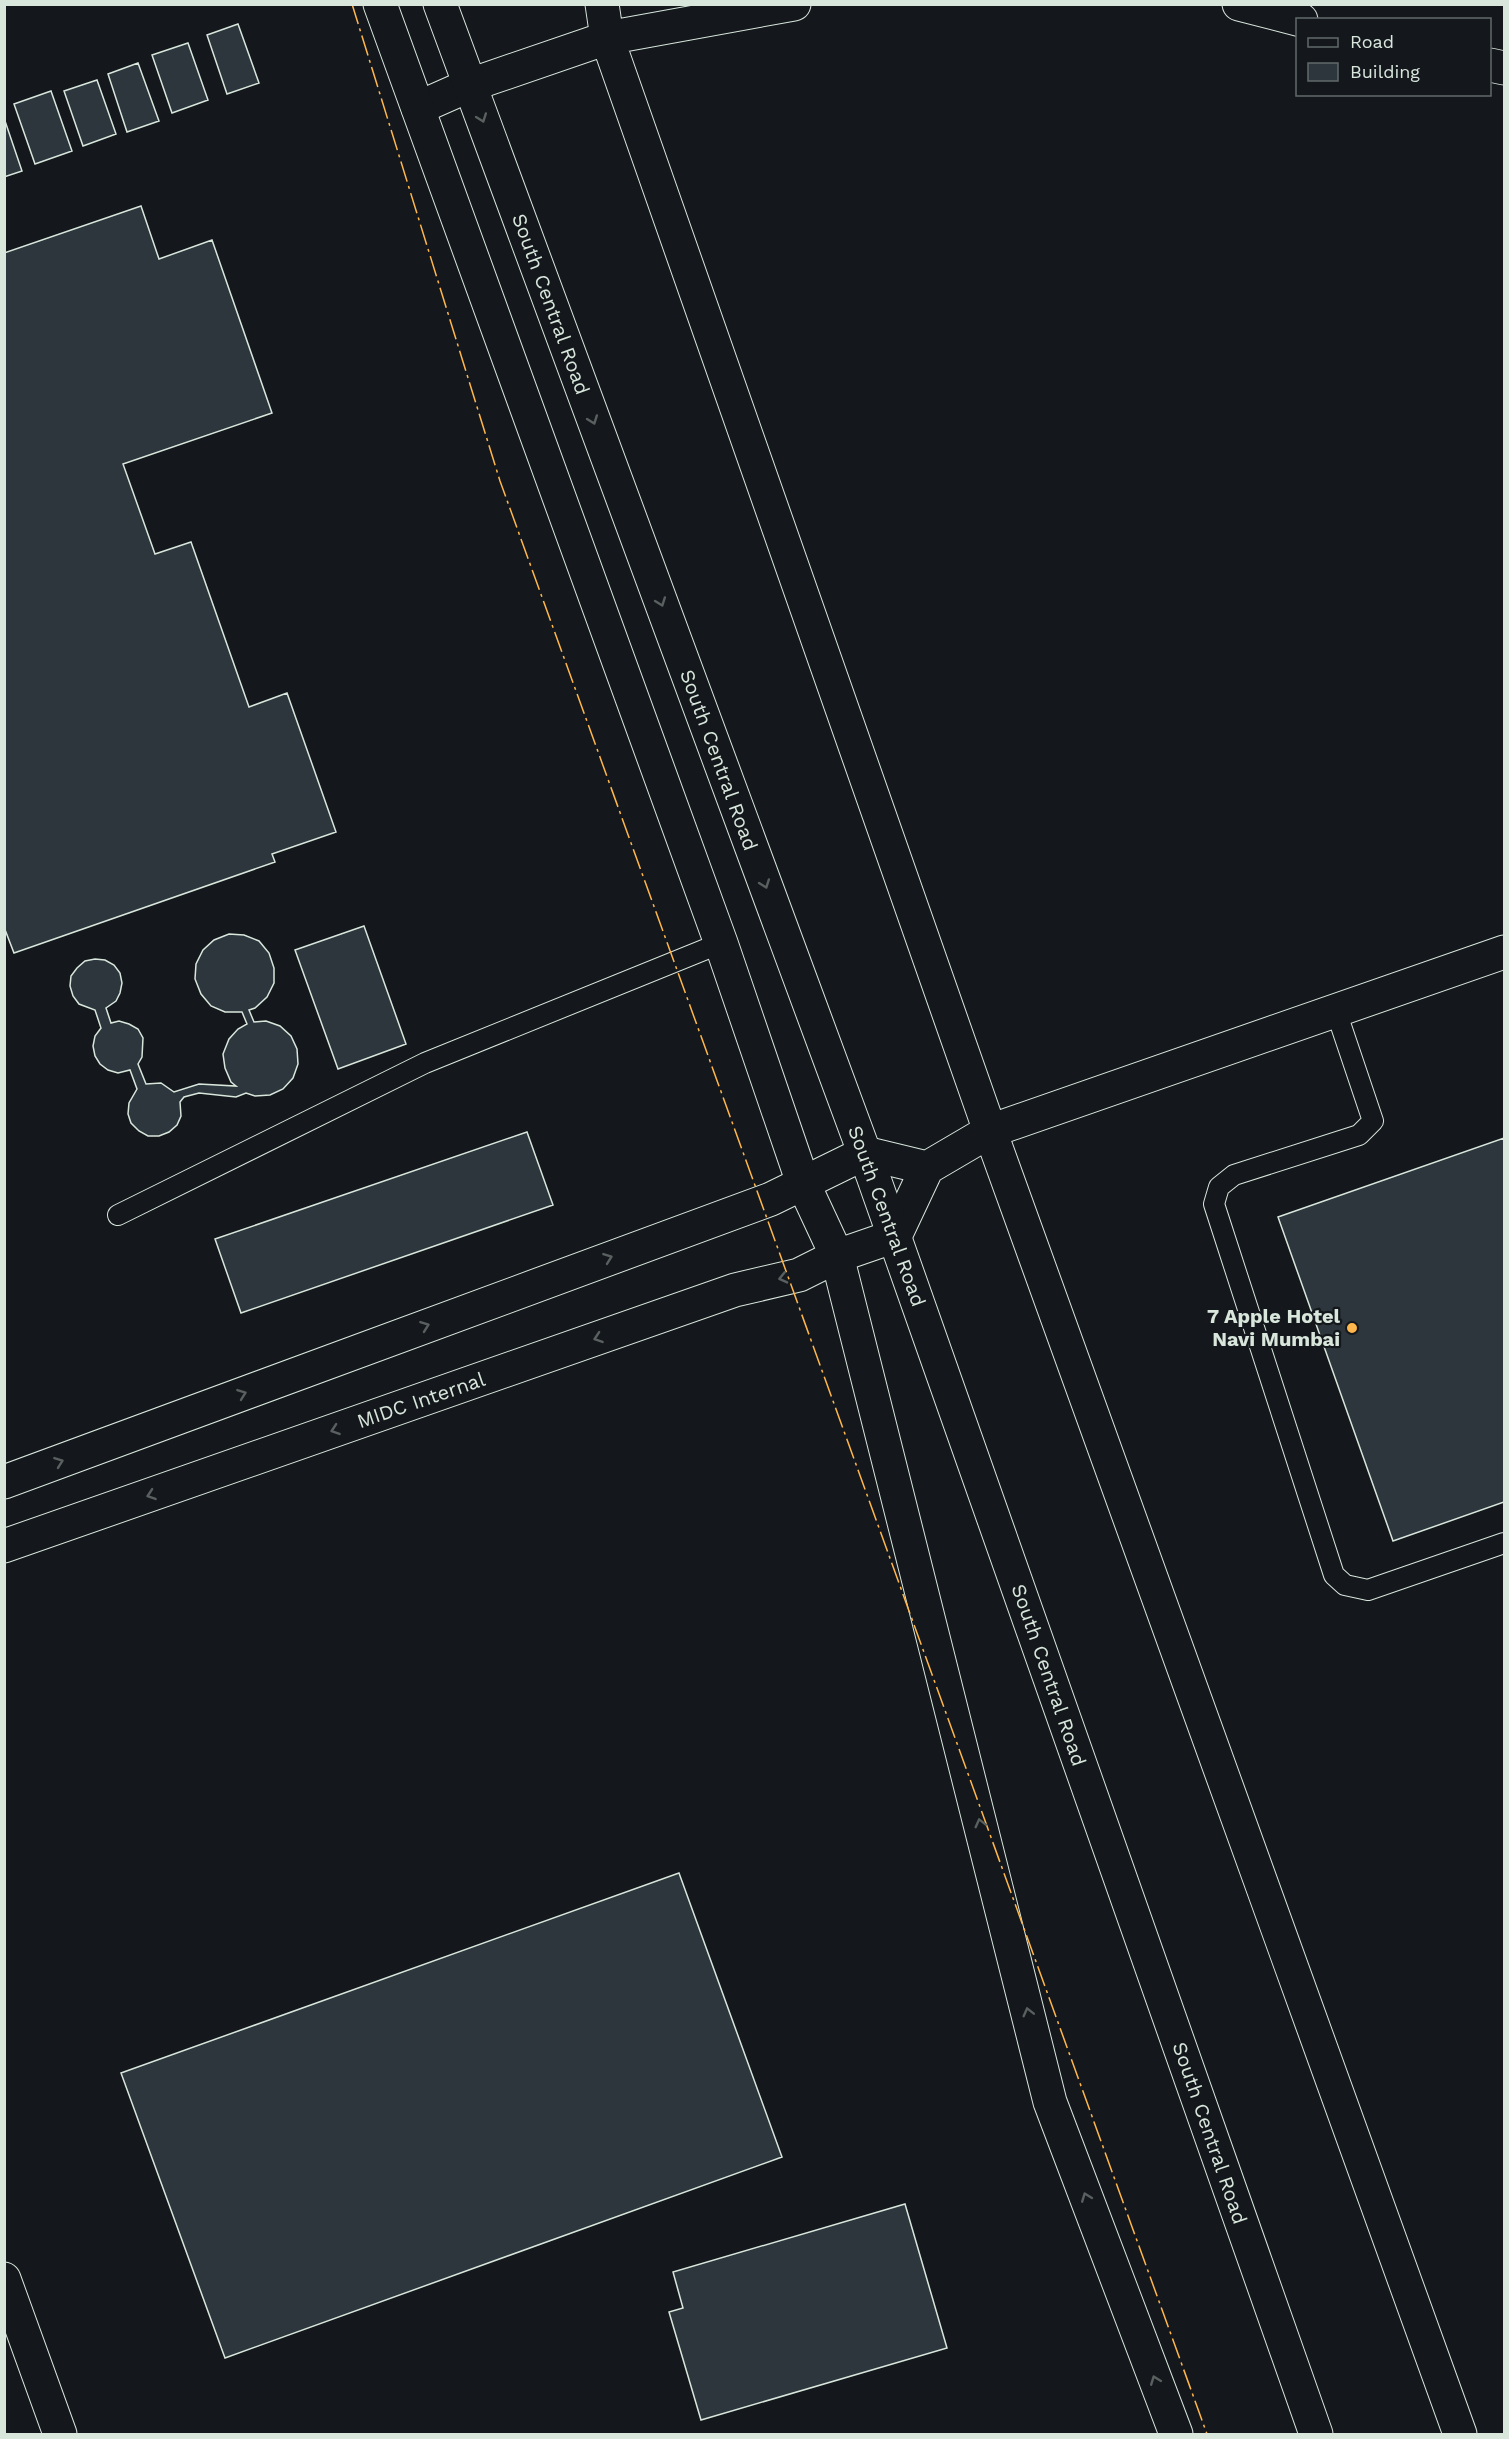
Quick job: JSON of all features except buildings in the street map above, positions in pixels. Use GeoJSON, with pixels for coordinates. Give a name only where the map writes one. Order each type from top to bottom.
{"type":"FeatureCollection","features":[{"type":"Feature","properties":{"kind":"street"},"geometry":{"type":"LineString","coordinates":[[381,4],[721,943],[803,1183],[837,1256],[1050,2102],[1176,2434]]}},
{"type":"Feature","properties":{"kind":"street","name":"South Central Road"},"geometry":{"type":"LineString","coordinates":[[440,4],[865,1153],[1316,2434]]}},
{"type":"Feature","properties":{"kind":"street"},"geometry":{"type":"LineString","coordinates":[[602,4],[607,38],[990,1131],[1460,2434]]}},
{"type":"Feature","properties":{"kind":"street"},"geometry":{"type":"LineString","coordinates":[[418,108],[470,85],[607,38],[794,4]]}},
{"type":"Feature","properties":{"kind":"street"},"geometry":{"type":"LineString","coordinates":[[1239,4],[1296,19]]}},
{"type":"Feature","properties":{"kind":"street"},"geometry":{"type":"LineString","coordinates":[[894,1236],[927,1168],[990,1131],[1504,952]]}},
{"type":"Feature","properties":{"kind":"street"},"geometry":{"type":"LineString","coordinates":[[4,1482],[771,1199],[865,1153],[927,1168]]}},
{"type":"Feature","properties":{"kind":"street","name":"MIDC Internal"},"geometry":{"type":"LineString","coordinates":[[4,1546],[735,1290],[798,1275],[837,1256],[894,1236]]}},
{"type":"Feature","properties":{"kind":"street"},"geometry":{"type":"LineString","coordinates":[[4,2279],[60,2434]]}},
{"type":"Feature","properties":{"kind":"lane"},"geometry":{"type":"LineString","coordinates":[[118,1215],[425,1063],[721,943]]}},
{"type":"Feature","properties":{"kind":"lane"},"geometry":{"type":"LineString","coordinates":[[1336,1011],[1373,1121],[1359,1134],[1234,1175],[1219,1187],[1214,1204],[1334,1575],[1345,1585],[1368,1590],[1504,1543]]}},
{"type":"Feature","properties":{"kind":"power"},"geometry":{"type":"LineString","coordinates":[[352,4],[500,481],[1207,2434]]}},
{"type":"Feature","properties":{"kind":"place","name":"7 Apple Hotel Navi Mumbai"},"geometry":{"type":"Point","coordinates":[1352,1328]}}]}
